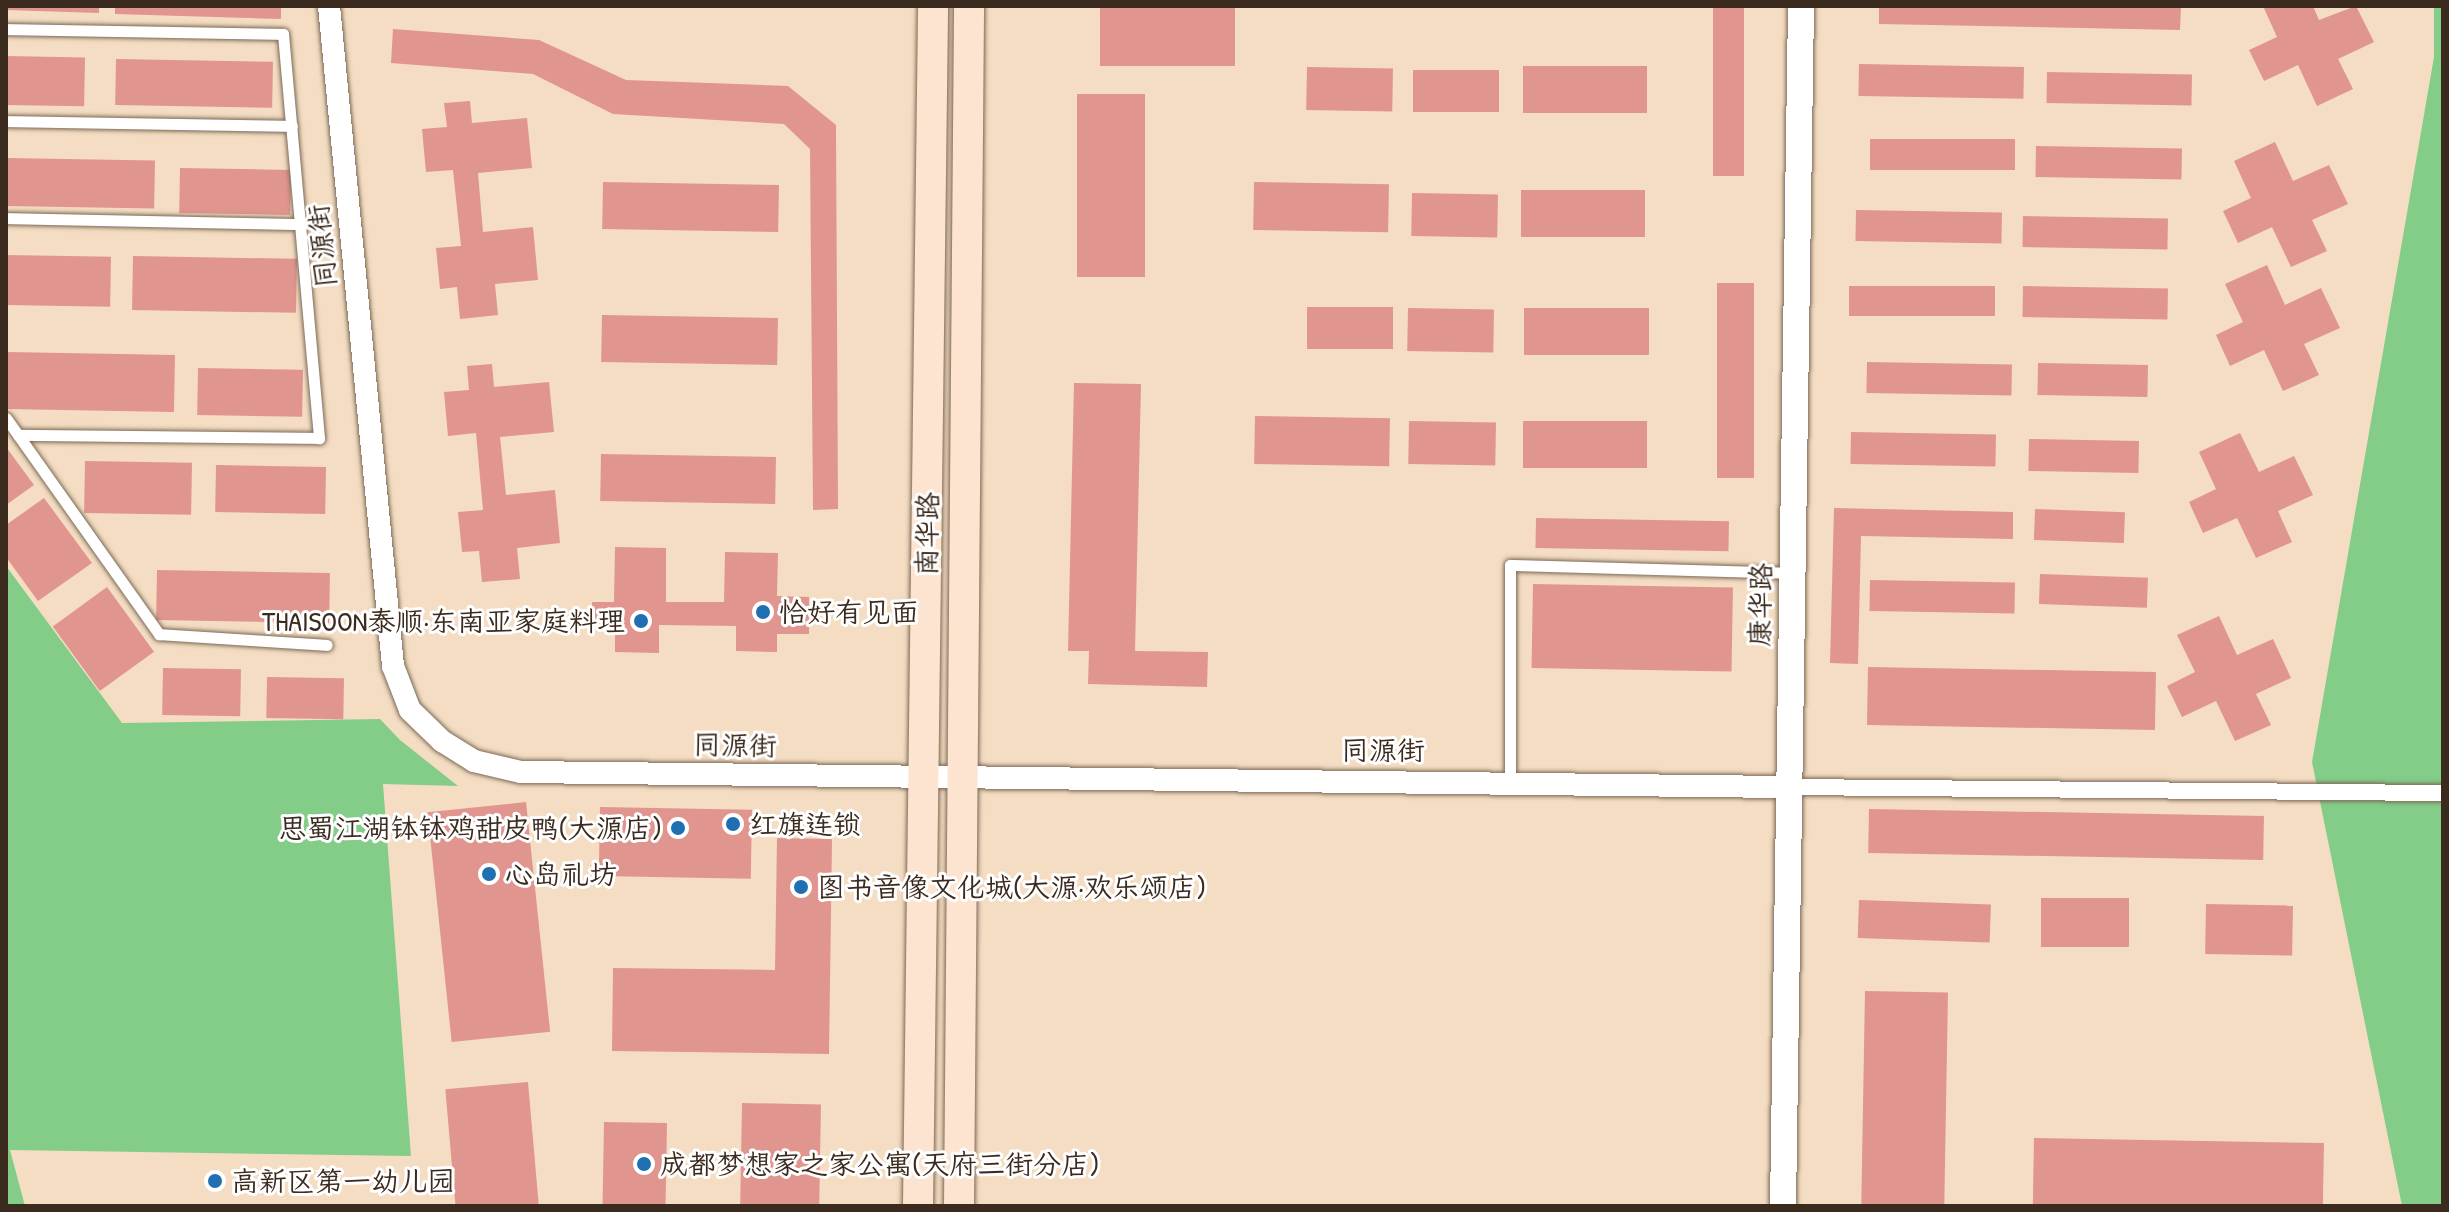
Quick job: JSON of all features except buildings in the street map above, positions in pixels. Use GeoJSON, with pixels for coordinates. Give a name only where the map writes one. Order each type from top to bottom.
{"type":"FeatureCollection","features":[{"type":"Feature","properties":{"kind":"main road","name":"南华路"},"geometry":{"type":"LineString","coordinates":[[918,1206],[933,6]]}},
{"type":"Feature","properties":{"kind":"main road","name":"南华路"},"geometry":{"type":"LineString","coordinates":[[959,1206],[969,6]]}},
{"type":"Feature","properties":{"kind":"street","name":"同源街"},"geometry":{"type":"LineString","coordinates":[[329,6],[393,666],[410,710],[442,741],[474,761],[521,772],[1510,781],[1789,787]]}},
{"type":"Feature","properties":{"kind":"street","name":"康华路"},"geometry":{"type":"LineString","coordinates":[[1783,1206],[1801,6]]}},
{"type":"Feature","properties":{"kind":"street"},"geometry":{"type":"LineString","coordinates":[[1789,787],[2443,793]]}},
{"type":"Feature","properties":{"kind":"lane"},"geometry":{"type":"LineString","coordinates":[[6,29],[283,34],[319,438],[18,435]]}},
{"type":"Feature","properties":{"kind":"lane"},"geometry":{"type":"LineString","coordinates":[[6,121],[292,126]]}},
{"type":"Feature","properties":{"kind":"lane"},"geometry":{"type":"LineString","coordinates":[[6,218],[300,224]]}},
{"type":"Feature","properties":{"kind":"lane"},"geometry":{"type":"LineString","coordinates":[[6,418],[159,634],[327,645]]}},
{"type":"Feature","properties":{"kind":"lane"},"geometry":{"type":"LineString","coordinates":[[1510,781],[1510,565],[1793,573]]}},
{"type":"Feature","properties":{"kind":"green space"},"geometry":{"type":"Polygon","coordinates":[[[2434,6],[2443,6],[2443,1206],[2402,1206],[2312,762],[2434,57],[2434,6]]]}},
{"type":"Feature","properties":{"kind":"green space"},"geometry":{"type":"Polygon","coordinates":[[[6,566],[122,723],[380,719],[400,740],[458,786],[383,784],[411,1156],[10,1150],[25,1206],[6,1206],[6,566]]]}},
{"type":"Feature","properties":{"kind":"place","name":"恰好有见面"},"geometry":{"type":"Point","coordinates":[763,612]}},
{"type":"Feature","properties":{"kind":"place","name":"THAISOON泰顺·东南亚家庭料理"},"geometry":{"type":"Point","coordinates":[641,621]}},
{"type":"Feature","properties":{"kind":"place","name":"红旗连锁"},"geometry":{"type":"Point","coordinates":[733,824]}},
{"type":"Feature","properties":{"kind":"place","name":"思蜀江湖钵钵鸡甜皮鸭(大源店)"},"geometry":{"type":"Point","coordinates":[678,828]}},
{"type":"Feature","properties":{"kind":"place","name":"心岛礼坊"},"geometry":{"type":"Point","coordinates":[489,874]}},
{"type":"Feature","properties":{"kind":"place","name":"图书音像文化城(大源·欢乐颂店)"},"geometry":{"type":"Point","coordinates":[801,887]}},
{"type":"Feature","properties":{"kind":"place","name":"成都梦想家之家公寓(天府三街分店)"},"geometry":{"type":"Point","coordinates":[644,1164]}},
{"type":"Feature","properties":{"kind":"place","name":"高新区第一幼儿园"},"geometry":{"type":"Point","coordinates":[215,1181]}}]}
